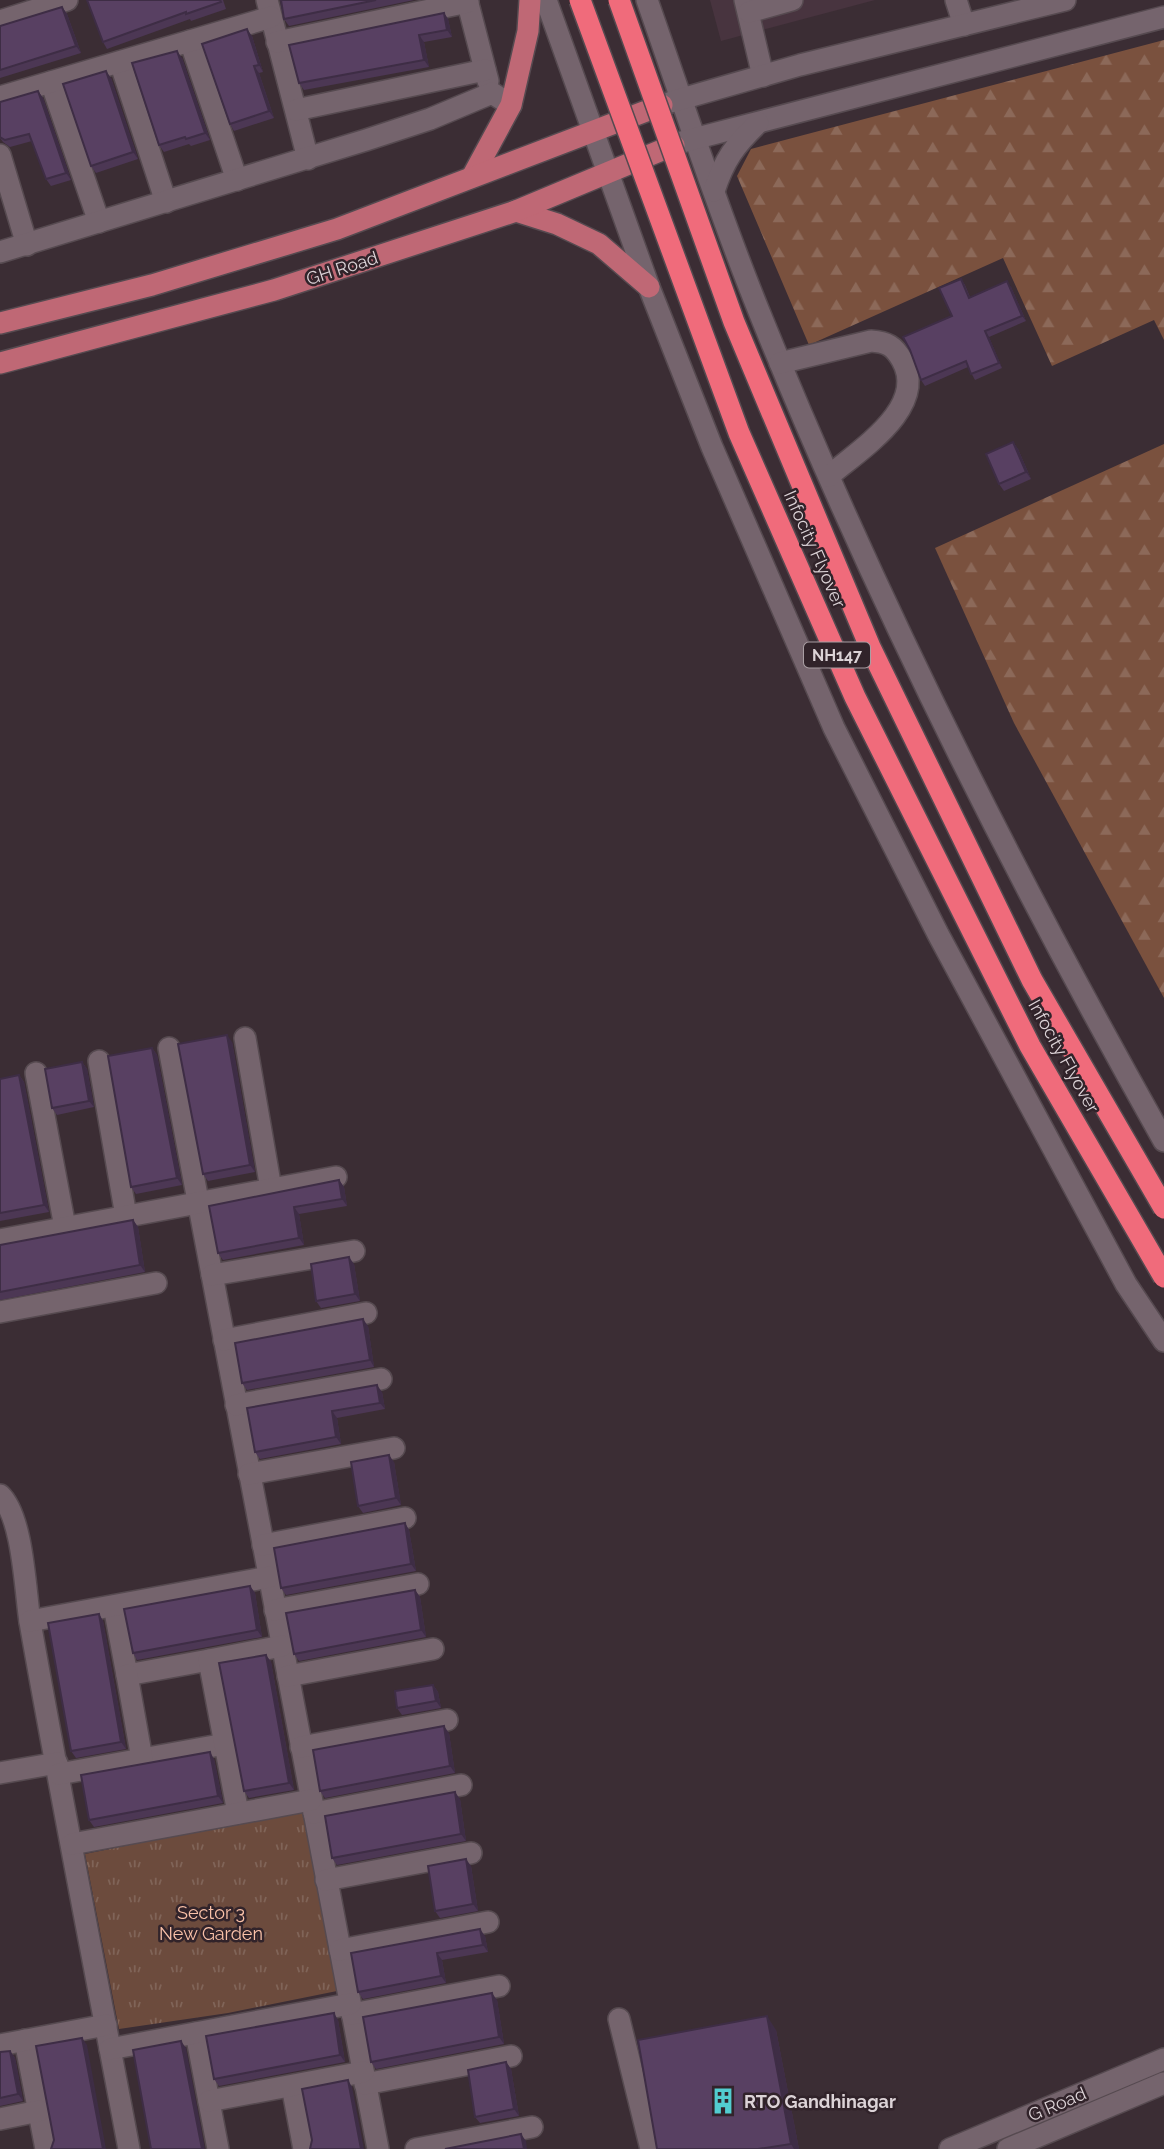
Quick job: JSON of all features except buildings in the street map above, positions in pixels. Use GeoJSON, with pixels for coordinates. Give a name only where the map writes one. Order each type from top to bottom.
{"type":"FeatureCollection","features":[{"type":"Feature","properties":{"kind":"highway","name":"Infocity Flyover"},"geometry":{"type":"LineString","coordinates":[[580,0],[740,433],[855,697],[1030,1046],[1164,1277]]}},
{"type":"Feature","properties":{"kind":"highway","name":"Infocity Flyover"},"geometry":{"type":"LineString","coordinates":[[619,0],[734,322],[870,648],[1032,980],[1164,1208]]}},
{"type":"Feature","properties":{"kind":"main road"},"geometry":{"type":"LineString","coordinates":[[472,177],[511,105],[528,31],[530,0]]}},
{"type":"Feature","properties":{"kind":"main road"},"geometry":{"type":"LineString","coordinates":[[0,323],[152,285],[337,229],[672,102]]}},
{"type":"Feature","properties":{"kind":"main road","name":"GH Road"},"geometry":{"type":"LineString","coordinates":[[0,363],[274,290],[516,211],[674,145]]}},
{"type":"Feature","properties":{"kind":"main road"},"geometry":{"type":"LineString","coordinates":[[516,211],[557,224],[599,244],[649,287]]}},
{"type":"Feature","properties":{"kind":"street"},"geometry":{"type":"LineString","coordinates":[[0,21],[67,0]]}},
{"type":"Feature","properties":{"kind":"street"},"geometry":{"type":"LineString","coordinates":[[546,0],[649,287],[712,447],[834,729],[938,934],[1126,1284],[1164,1341]]}},
{"type":"Feature","properties":{"kind":"street"},"geometry":{"type":"LineString","coordinates":[[647,0],[672,102],[695,138],[780,363],[927,694],[1108,1042],[1164,1141]]}},
{"type":"Feature","properties":{"kind":"street"},"geometry":{"type":"LineString","coordinates":[[956,0],[964,25]]}},
{"type":"Feature","properties":{"kind":"street"},"geometry":{"type":"LineString","coordinates":[[672,102],[763,76],[1065,0]]}},
{"type":"Feature","properties":{"kind":"street"},"geometry":{"type":"LineString","coordinates":[[277,42],[467,1],[492,93],[511,105]]}},
{"type":"Feature","properties":{"kind":"street"},"geometry":{"type":"LineString","coordinates":[[763,76],[747,6],[784,1]]}},
{"type":"Feature","properties":{"kind":"street"},"geometry":{"type":"LineString","coordinates":[[0,97],[190,41],[269,9],[308,159]]}},
{"type":"Feature","properties":{"kind":"street"},"geometry":{"type":"LineString","coordinates":[[674,145],[1164,17]]}},
{"type":"Feature","properties":{"kind":"street"},"geometry":{"type":"LineString","coordinates":[[190,41],[237,180]]}},
{"type":"Feature","properties":{"kind":"street"},"geometry":{"type":"LineString","coordinates":[[120,62],[166,202]]}},
{"type":"Feature","properties":{"kind":"street"},"geometry":{"type":"LineString","coordinates":[[296,110],[485,70]]}},
{"type":"Feature","properties":{"kind":"street"},"geometry":{"type":"LineString","coordinates":[[51,82],[99,222]]}},
{"type":"Feature","properties":{"kind":"street"},"geometry":{"type":"LineString","coordinates":[[0,252],[308,159],[430,119],[492,93]]}},
{"type":"Feature","properties":{"kind":"street"},"geometry":{"type":"LineString","coordinates":[[714,191],[727,158],[738,142],[760,121]]}},
{"type":"Feature","properties":{"kind":"street"},"geometry":{"type":"LineString","coordinates":[[0,155],[27,245]]}},
{"type":"Feature","properties":{"kind":"street"},"geometry":{"type":"LineString","coordinates":[[780,363],[871,341],[885,342],[896,349],[905,366],[907,394],[890,424],[829,476]]}},
{"type":"Feature","properties":{"kind":"street"},"geometry":{"type":"LineString","coordinates":[[245,1038],[271,1189]]}},
{"type":"Feature","properties":{"kind":"street"},"geometry":{"type":"LineString","coordinates":[[169,1048],[377,2149]]}},
{"type":"Feature","properties":{"kind":"street"},"geometry":{"type":"LineString","coordinates":[[99,1061],[127,1216]]}},
{"type":"Feature","properties":{"kind":"street"},"geometry":{"type":"LineString","coordinates":[[36,1073],[65,1227]]}},
{"type":"Feature","properties":{"kind":"street"},"geometry":{"type":"LineString","coordinates":[[0,1240],[336,1177]]}},
{"type":"Feature","properties":{"kind":"street"},"geometry":{"type":"LineString","coordinates":[[212,1275],[354,1251]]}},
{"type":"Feature","properties":{"kind":"street"},"geometry":{"type":"LineString","coordinates":[[0,1312],[156,1283]]}},
{"type":"Feature","properties":{"kind":"street"},"geometry":{"type":"LineString","coordinates":[[224,1340],[366,1313]]}},
{"type":"Feature","properties":{"kind":"street"},"geometry":{"type":"LineString","coordinates":[[236,1405],[380,1379]]}},
{"type":"Feature","properties":{"kind":"street"},"geometry":{"type":"LineString","coordinates":[[249,1474],[394,1448]]}},
{"type":"Feature","properties":{"kind":"street"},"geometry":{"type":"LineString","coordinates":[[0,1494],[6,1500],[16,1524],[30,1621],[129,2149]]}},
{"type":"Feature","properties":{"kind":"street"},"geometry":{"type":"LineString","coordinates":[[263,1545],[405,1518]]}},
{"type":"Feature","properties":{"kind":"street"},"geometry":{"type":"LineString","coordinates":[[30,1621],[269,1577]]}},
{"type":"Feature","properties":{"kind":"street"},"geometry":{"type":"LineString","coordinates":[[275,1610],[418,1584]]}},
{"type":"Feature","properties":{"kind":"street"},"geometry":{"type":"LineString","coordinates":[[114,1606],[142,1759]]}},
{"type":"Feature","properties":{"kind":"street"},"geometry":{"type":"LineString","coordinates":[[127,1675],[282,1646]]}},
{"type":"Feature","properties":{"kind":"street"},"geometry":{"type":"LineString","coordinates":[[288,1676],[433,1649]]}},
{"type":"Feature","properties":{"kind":"street"},"geometry":{"type":"LineString","coordinates":[[209,1660],[238,1813]]}},
{"type":"Feature","properties":{"kind":"street"},"geometry":{"type":"LineString","coordinates":[[301,1747],[447,1720]]}},
{"type":"Feature","properties":{"kind":"street"},"geometry":{"type":"LineString","coordinates":[[0,1773],[142,1759],[225,1744]]}},
{"type":"Feature","properties":{"kind":"street"},"geometry":{"type":"LineString","coordinates":[[72,1844],[238,1813],[312,1806],[461,1785]]}},
{"type":"Feature","properties":{"kind":"street"},"geometry":{"type":"LineString","coordinates":[[326,1880],[471,1853]]}},
{"type":"Feature","properties":{"kind":"street"},"geometry":{"type":"LineString","coordinates":[[340,1950],[488,1922]]}},
{"type":"Feature","properties":{"kind":"street"},"geometry":{"type":"LineString","coordinates":[[110,2049],[499,1986]]}},
{"type":"Feature","properties":{"kind":"street"},"geometry":{"type":"LineString","coordinates":[[619,2019],[652,2149]]}},
{"type":"Feature","properties":{"kind":"street"},"geometry":{"type":"LineString","coordinates":[[0,2045],[106,2025]]}},
{"type":"Feature","properties":{"kind":"street"},"geometry":{"type":"LineString","coordinates":[[196,2033],[218,2149]]}},
{"type":"Feature","properties":{"kind":"street"},"geometry":{"type":"LineString","coordinates":[[25,2040],[46,2149]]}},
{"type":"Feature","properties":{"kind":"street"},"geometry":{"type":"LineString","coordinates":[[209,2101],[292,2086],[511,2056]]}},
{"type":"Feature","properties":{"kind":"street","name":"G Road"},"geometry":{"type":"LineString","coordinates":[[950,2149],[1164,2059]]}},
{"type":"Feature","properties":{"kind":"street","name":"G Road"},"geometry":{"type":"LineString","coordinates":[[1007,2149],[1164,2083]]}},
{"type":"Feature","properties":{"kind":"street"},"geometry":{"type":"LineString","coordinates":[[292,2086],[304,2149]]}},
{"type":"Feature","properties":{"kind":"street"},"geometry":{"type":"LineString","coordinates":[[0,2119],[39,2112]]}},
{"type":"Feature","properties":{"kind":"street"},"geometry":{"type":"LineString","coordinates":[[416,2149],[532,2127]]}},
{"type":"Feature","properties":{"kind":"shaded area"},"geometry":{"type":"Polygon","coordinates":[[[710,0],[875,0],[721,41],[710,0]]]}},
{"type":"Feature","properties":{"kind":"green space"},"geometry":{"type":"Polygon","coordinates":[[[1164,40],[1164,340],[1154,320],[1052,366],[1003,258],[809,345],[737,176],[751,149],[1164,40]]]}},
{"type":"Feature","properties":{"kind":"green space"},"geometry":{"type":"Polygon","coordinates":[[[1164,444],[1164,998],[1014,723],[935,548],[1164,444]]]}},
{"type":"Feature","properties":{"kind":"green space","name":"Sector 3 New Garden"},"geometry":{"type":"Polygon","coordinates":[[[302,1810],[337,1991],[228,2013],[119,2029],[85,1854],[302,1810]]]}},
{"type":"Feature","properties":{"kind":"place","name":"RTO Gandhinagar"},"geometry":{"type":"Point","coordinates":[723,2101]}}]}
